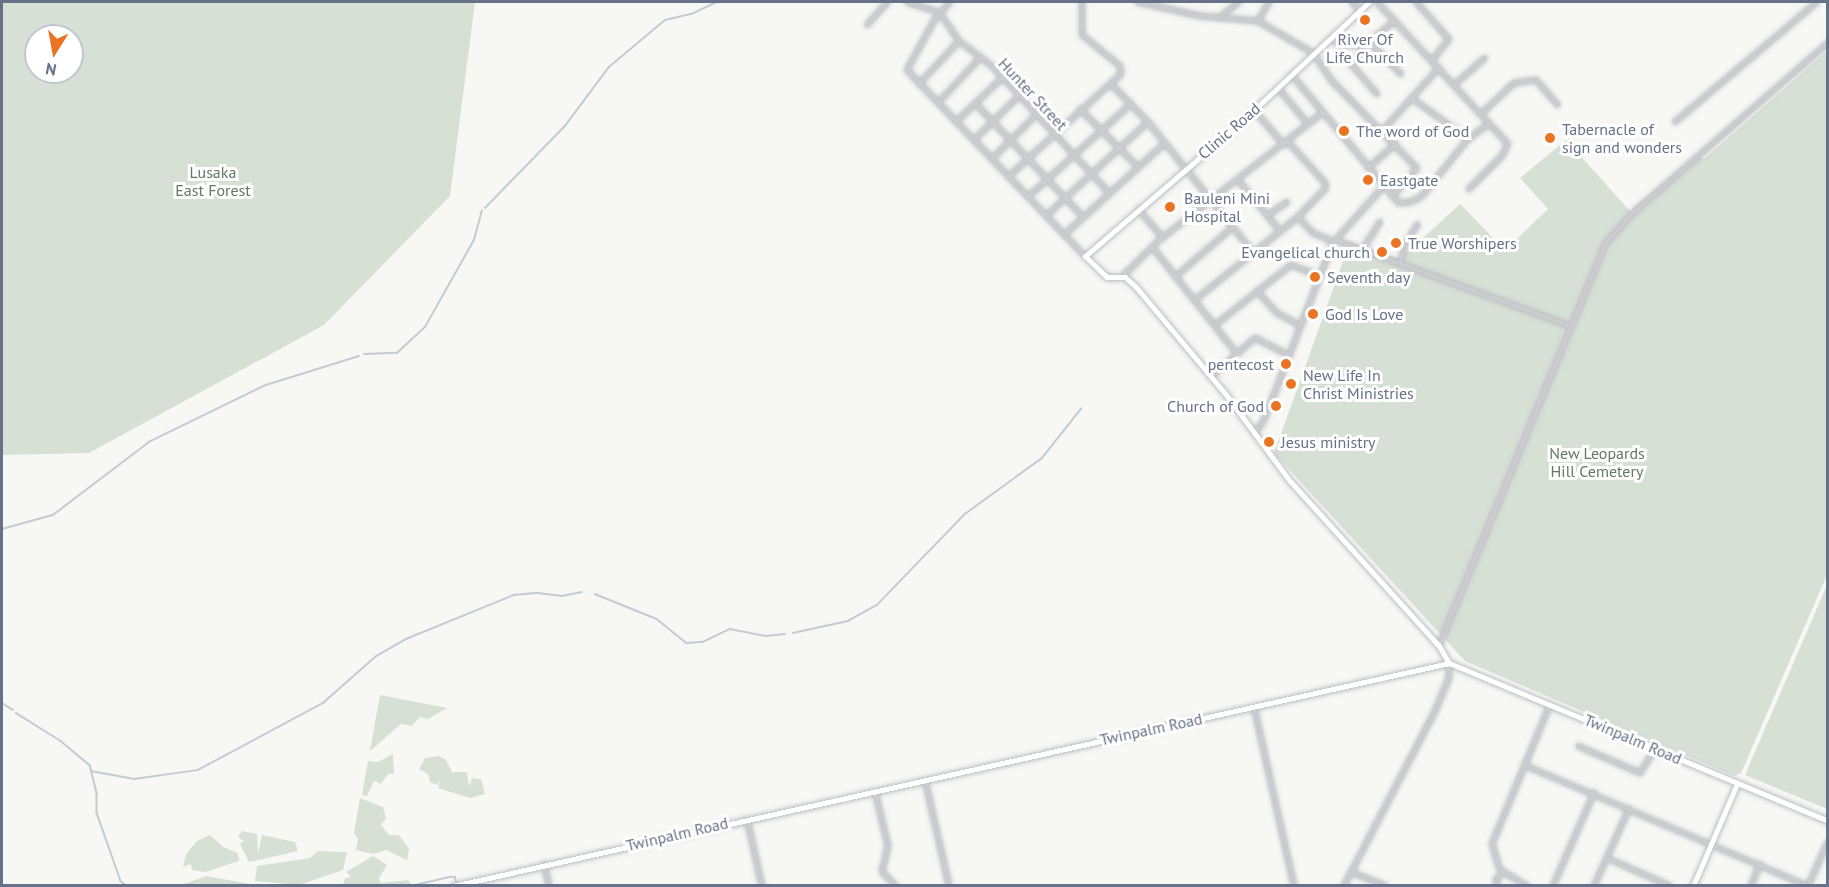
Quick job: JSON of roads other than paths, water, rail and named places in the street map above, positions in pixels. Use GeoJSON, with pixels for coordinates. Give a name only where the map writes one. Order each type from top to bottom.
{"type":"FeatureCollection","features":[{"type":"Feature","properties":{"kind":"main road","name":"Clinic Road"},"geometry":{"type":"LineString","coordinates":[[1085,256],[1254,110],[1313,52],[1369,2]]}},
{"type":"Feature","properties":{"kind":"main road"},"geometry":{"type":"LineString","coordinates":[[1085,256],[1107,277],[1122,277],[1136,287],[1211,377],[1318,514],[1439,646],[1449,663]]}},
{"type":"Feature","properties":{"kind":"main road","name":"Twinpalm Road"},"geometry":{"type":"LineString","coordinates":[[453,885],[1449,663],[1827,821]]}},
{"type":"Feature","properties":{"kind":"main road"},"geometry":{"type":"LineString","coordinates":[[1693,885],[1737,784]]}},
{"type":"Feature","properties":{"kind":"street"},"geometry":{"type":"LineString","coordinates":[[867,25],[888,2]]}},
{"type":"Feature","properties":{"kind":"street"},"geometry":{"type":"LineString","coordinates":[[907,2],[940,13]]}},
{"type":"Feature","properties":{"kind":"street"},"geometry":{"type":"LineString","coordinates":[[950,2],[940,13],[907,70],[1085,256]]}},
{"type":"Feature","properties":{"kind":"street"},"geometry":{"type":"LineString","coordinates":[[1008,177],[1080,109],[1118,80],[1122,70],[1082,35],[1082,2]]}},
{"type":"Feature","properties":{"kind":"street"},"geometry":{"type":"LineString","coordinates":[[1137,2],[1219,18],[1258,21],[1313,52],[1332,81],[1396,144],[1418,170],[1392,197]]}},
{"type":"Feature","properties":{"kind":"street"},"geometry":{"type":"LineString","coordinates":[[1159,7],[1163,2]]}},
{"type":"Feature","properties":{"kind":"street"},"geometry":{"type":"LineString","coordinates":[[1219,18],[1239,2]]}},
{"type":"Feature","properties":{"kind":"street"},"geometry":{"type":"LineString","coordinates":[[1258,21],[1269,2]]}},
{"type":"Feature","properties":{"kind":"street"},"geometry":{"type":"LineString","coordinates":[[1352,2],[1360,10]]}},
{"type":"Feature","properties":{"kind":"street"},"geometry":{"type":"LineString","coordinates":[[1377,2],[1490,123],[1509,148],[1469,189]]}},
{"type":"Feature","properties":{"kind":"street"},"geometry":{"type":"LineString","coordinates":[[1416,2],[1449,39],[1432,61]]}},
{"type":"Feature","properties":{"kind":"street"},"geometry":{"type":"LineString","coordinates":[[1675,122],[1817,2]]}},
{"type":"Feature","properties":{"kind":"street","name":"Hunter Street"},"geometry":{"type":"LineString","coordinates":[[940,13],[959,40],[1020,96],[1109,193]]}},
{"type":"Feature","properties":{"kind":"street"},"geometry":{"type":"LineString","coordinates":[[1329,39],[1342,45],[1370,44],[1395,21]]}},
{"type":"Feature","properties":{"kind":"street"},"geometry":{"type":"LineString","coordinates":[[919,84],[959,40]]}},
{"type":"Feature","properties":{"kind":"street"},"geometry":{"type":"LineString","coordinates":[[1370,44],[1401,74]]}},
{"type":"Feature","properties":{"kind":"street"},"geometry":{"type":"LineString","coordinates":[[1439,646],[1600,253],[1617,230],[1827,44]]}},
{"type":"Feature","properties":{"kind":"street"},"geometry":{"type":"LineString","coordinates":[[1360,46],[1362,52],[1351,64],[1377,94]]}},
{"type":"Feature","properties":{"kind":"street"},"geometry":{"type":"LineString","coordinates":[[938,104],[980,58]]}},
{"type":"Feature","properties":{"kind":"street"},"geometry":{"type":"LineString","coordinates":[[1455,85],[1485,58]]}},
{"type":"Feature","properties":{"kind":"street"},"geometry":{"type":"LineString","coordinates":[[1382,131],[1439,69]]}},
{"type":"Feature","properties":{"kind":"street"},"geometry":{"type":"LineString","coordinates":[[1291,74],[1383,187],[1392,197],[1405,204],[1417,200],[1468,140],[1490,123]]}},
{"type":"Feature","properties":{"kind":"street"},"geometry":{"type":"LineString","coordinates":[[956,122],[1002,78]]}},
{"type":"Feature","properties":{"kind":"street"},"geometry":{"type":"LineString","coordinates":[[1481,114],[1514,83],[1536,80],[1558,105]]}},
{"type":"Feature","properties":{"kind":"street"},"geometry":{"type":"LineString","coordinates":[[1111,84],[1148,122],[1253,252]]}},
{"type":"Feature","properties":{"kind":"street"},"geometry":{"type":"LineString","coordinates":[[1278,88],[1308,124]]}},
{"type":"Feature","properties":{"kind":"street"},"geometry":{"type":"LineString","coordinates":[[974,140],[1020,96]]}},
{"type":"Feature","properties":{"kind":"street"},"geometry":{"type":"LineString","coordinates":[[1413,99],[1468,140]]}},
{"type":"Feature","properties":{"kind":"street"},"geometry":{"type":"LineString","coordinates":[[975,103],[1083,217]]}},
{"type":"Feature","properties":{"kind":"street"},"geometry":{"type":"LineString","coordinates":[[1028,197],[1131,104]]}},
{"type":"Feature","properties":{"kind":"street"},"geometry":{"type":"LineString","coordinates":[[1080,109],[1138,167]]}},
{"type":"Feature","properties":{"kind":"street"},"geometry":{"type":"LineString","coordinates":[[1254,110],[1284,145]]}},
{"type":"Feature","properties":{"kind":"street"},"geometry":{"type":"LineString","coordinates":[[1122,277],[1163,238],[1288,142],[1322,112]]}},
{"type":"Feature","properties":{"kind":"street"},"geometry":{"type":"LineString","coordinates":[[992,159],[1036,115]]}},
{"type":"Feature","properties":{"kind":"street"},"geometry":{"type":"LineString","coordinates":[[1046,216],[1148,122]]}},
{"type":"Feature","properties":{"kind":"street"},"geometry":{"type":"LineString","coordinates":[[1195,300],[1298,217],[1326,186],[1288,142]]}},
{"type":"Feature","properties":{"kind":"street"},"geometry":{"type":"LineString","coordinates":[[1064,235],[1164,143]]}},
{"type":"Feature","properties":{"kind":"street"},"geometry":{"type":"LineString","coordinates":[[1368,168],[1396,144]]}},
{"type":"Feature","properties":{"kind":"street"},"geometry":{"type":"LineString","coordinates":[[1238,180],[1280,231]]}},
{"type":"Feature","properties":{"kind":"street"},"geometry":{"type":"LineString","coordinates":[[1254,434],[1264,420],[1299,325],[1334,241],[1383,187]]}},
{"type":"Feature","properties":{"kind":"street"},"geometry":{"type":"LineString","coordinates":[[1268,215],[1287,202]]}},
{"type":"Feature","properties":{"kind":"street"},"geometry":{"type":"LineString","coordinates":[[1137,209],[1163,238]]}},
{"type":"Feature","properties":{"kind":"street"},"geometry":{"type":"LineString","coordinates":[[1298,217],[1313,232],[1334,241],[1363,249],[1570,326]]}},
{"type":"Feature","properties":{"kind":"street"},"geometry":{"type":"LineString","coordinates":[[1363,249],[1380,222]]}},
{"type":"Feature","properties":{"kind":"street"},"geometry":{"type":"LineString","coordinates":[[1400,263],[1406,243],[1418,224]]}},
{"type":"Feature","properties":{"kind":"street"},"geometry":{"type":"LineString","coordinates":[[1175,277],[1233,227]]}},
{"type":"Feature","properties":{"kind":"street"},"geometry":{"type":"LineString","coordinates":[[1153,248],[1237,354]]}},
{"type":"Feature","properties":{"kind":"street"},"geometry":{"type":"LineString","coordinates":[[1215,326],[1293,264],[1320,276]]}},
{"type":"Feature","properties":{"kind":"street"},"geometry":{"type":"LineString","coordinates":[[1257,291],[1277,313],[1299,325]]}},
{"type":"Feature","properties":{"kind":"street"},"geometry":{"type":"LineString","coordinates":[[1211,377],[1258,337],[1288,355]]}},
{"type":"Feature","properties":{"kind":"street"},"geometry":{"type":"LineString","coordinates":[[1344,885],[1435,711],[1449,678],[1449,663]]}},
{"type":"Feature","properties":{"kind":"street"},"geometry":{"type":"LineString","coordinates":[[1527,885],[1503,874],[1495,861],[1493,837],[1550,704]]}},
{"type":"Feature","properties":{"kind":"street"},"geometry":{"type":"LineString","coordinates":[[1254,706],[1293,885]]}},
{"type":"Feature","properties":{"kind":"street"},"geometry":{"type":"LineString","coordinates":[[1578,746],[1640,773],[1655,748]]}},
{"type":"Feature","properties":{"kind":"street"},"geometry":{"type":"LineString","coordinates":[[1524,765],[1808,885],[1827,842]]}},
{"type":"Feature","properties":{"kind":"street"},"geometry":{"type":"LineString","coordinates":[[925,779],[949,885]]}},
{"type":"Feature","properties":{"kind":"street"},"geometry":{"type":"LineString","coordinates":[[875,790],[888,846],[882,872],[896,885]]}},
{"type":"Feature","properties":{"kind":"street"},"geometry":{"type":"LineString","coordinates":[[1553,885],[1594,793]]}},
{"type":"Feature","properties":{"kind":"street"},"geometry":{"type":"LineString","coordinates":[[1594,885],[1629,809]]}},
{"type":"Feature","properties":{"kind":"street"},"geometry":{"type":"LineString","coordinates":[[747,819],[762,885]]}},
{"type":"Feature","properties":{"kind":"street"},"geometry":{"type":"LineString","coordinates":[[1607,858],[1670,885]]}},
{"type":"Feature","properties":{"kind":"street"},"geometry":{"type":"LineString","coordinates":[[544,864],[549,885]]}},
{"type":"Feature","properties":{"kind":"street"},"geometry":{"type":"LineString","coordinates":[[1751,885],[1760,864]]}},
{"type":"Feature","properties":{"kind":"street"},"geometry":{"type":"LineString","coordinates":[[1351,872],[1385,885]]}},
{"type":"Feature","properties":{"kind":"street"},"geometry":{"type":"LineString","coordinates":[[1497,885],[1497,876],[1503,874]]}},
{"type":"Feature","properties":{"kind":"waterway"},"geometry":{"type":"LineString","coordinates":[[485,208],[565,126],[609,67],[665,20],[692,14],[717,2]]}},
{"type":"Feature","properties":{"kind":"waterway"},"geometry":{"type":"LineString","coordinates":[[364,354],[397,353],[425,327],[474,240],[482,211]]}},
{"type":"Feature","properties":{"kind":"waterway"},"geometry":{"type":"LineString","coordinates":[[2,529],[53,515],[149,442],[266,385],[359,356]]}},
{"type":"Feature","properties":{"kind":"waterway"},"geometry":{"type":"LineString","coordinates":[[793,633],[848,621],[877,605],[965,514],[1042,458],[1081,409]]}},
{"type":"Feature","properties":{"kind":"waterway"},"geometry":{"type":"LineString","coordinates":[[91,771],[134,779],[198,770],[323,703],[375,657],[406,639],[514,595],[538,593],[562,596],[582,592]]}},
{"type":"Feature","properties":{"kind":"waterway"},"geometry":{"type":"LineString","coordinates":[[595,594],[657,619],[687,643],[703,642],[730,629],[766,636],[785,634]]}},
{"type":"Feature","properties":{"kind":"waterway"},"geometry":{"type":"LineString","coordinates":[[2,703],[13,710]]}},
{"type":"Feature","properties":{"kind":"waterway"},"geometry":{"type":"LineString","coordinates":[[16,713],[61,741],[90,765],[97,794],[97,813],[121,881],[127,886]]}},
{"type":"Feature","properties":{"kind":"waterway"},"geometry":{"type":"LineString","coordinates":[[415,885],[450,877],[455,877],[457,883]]}},
{"type":"Feature","properties":{"kind":"place","name":"River Of Life Church"},"geometry":{"type":"Point","coordinates":[1365,20]}},
{"type":"Feature","properties":{"kind":"place","name":"The word of God"},"geometry":{"type":"Point","coordinates":[1344,131]}},
{"type":"Feature","properties":{"kind":"place","name":"Tabernacle of sign and wonders"},"geometry":{"type":"Point","coordinates":[1550,138]}},
{"type":"Feature","properties":{"kind":"place","name":"Eastgate"},"geometry":{"type":"Point","coordinates":[1368,180]}},
{"type":"Feature","properties":{"kind":"place","name":"Bauleni Mini Hospital"},"geometry":{"type":"Point","coordinates":[1170,207]}},
{"type":"Feature","properties":{"kind":"place","name":"True Worshipers"},"geometry":{"type":"Point","coordinates":[1396,243]}},
{"type":"Feature","properties":{"kind":"place","name":"Evangelical church"},"geometry":{"type":"Point","coordinates":[1382,252]}},
{"type":"Feature","properties":{"kind":"place","name":"Seventh day"},"geometry":{"type":"Point","coordinates":[1315,277]}},
{"type":"Feature","properties":{"kind":"place","name":"God Is Love"},"geometry":{"type":"Point","coordinates":[1313,314]}},
{"type":"Feature","properties":{"kind":"place","name":"pentecost"},"geometry":{"type":"Point","coordinates":[1286,364]}},
{"type":"Feature","properties":{"kind":"place","name":"New Life In Christ Ministries"},"geometry":{"type":"Point","coordinates":[1291,384]}},
{"type":"Feature","properties":{"kind":"place","name":"Church of God"},"geometry":{"type":"Point","coordinates":[1276,406]}},
{"type":"Feature","properties":{"kind":"place","name":"Jesus ministry"},"geometry":{"type":"Point","coordinates":[1269,442]}},
{"type":"Feature","properties":{"kind":"park label","name":"Lusaka East Forest"},"geometry":{"type":"Point","coordinates":[213,181]}},
{"type":"Feature","properties":{"kind":"park label","name":"New Leopards Hill Cemetery"},"geometry":{"type":"Point","coordinates":[1597,462]}}]}
